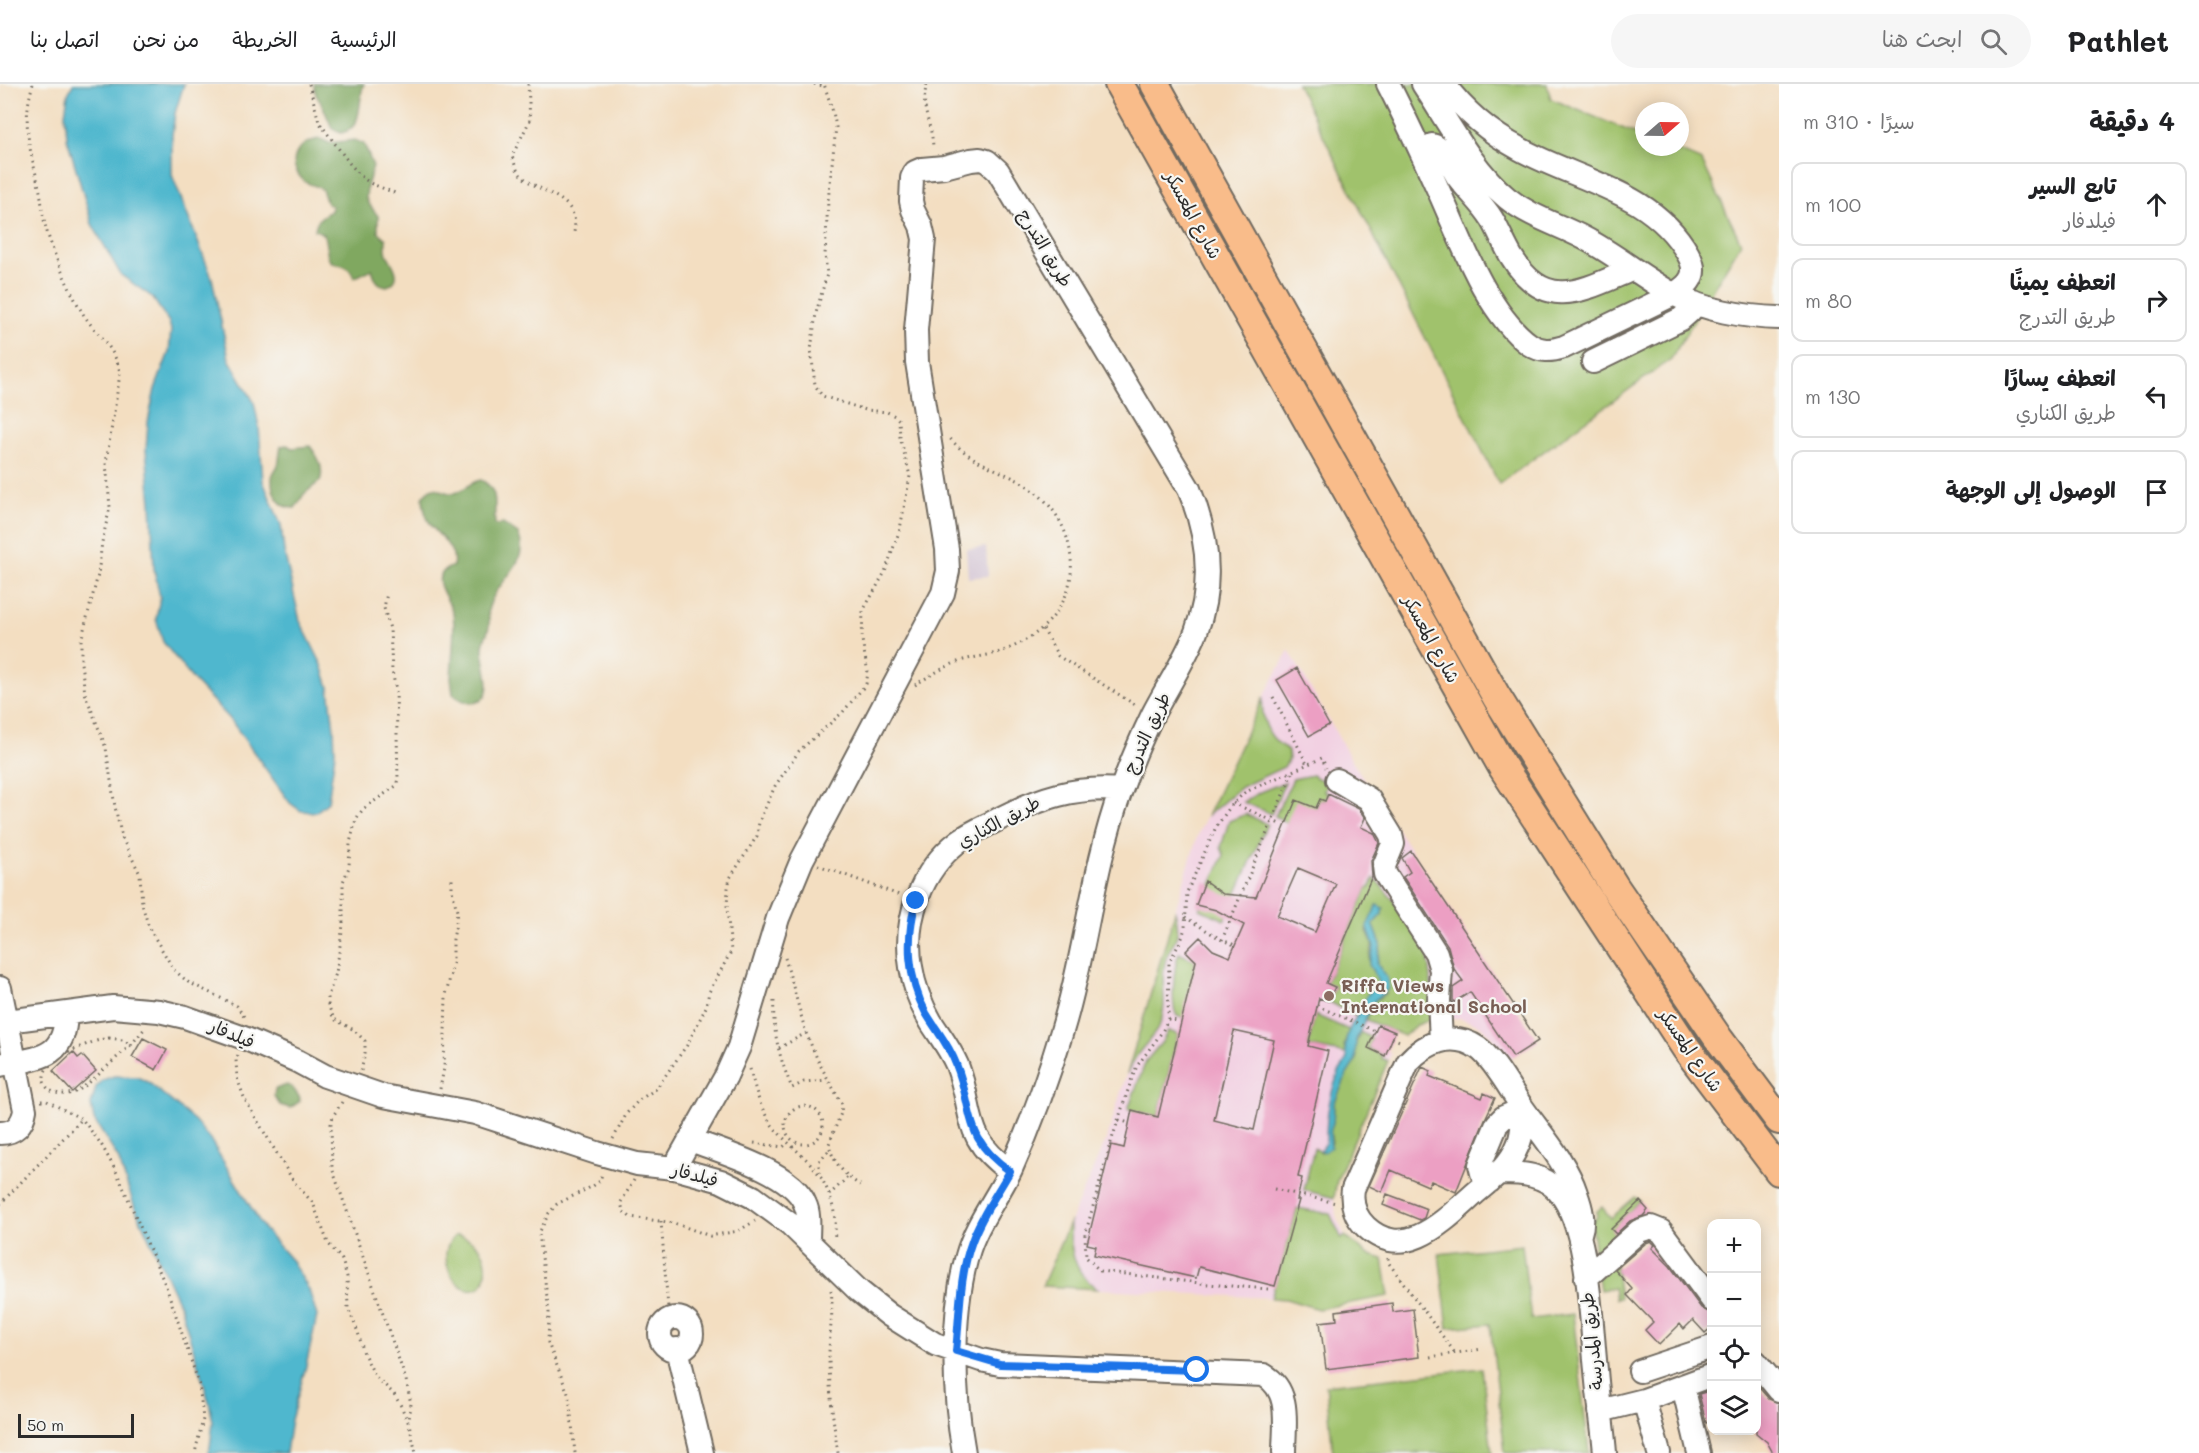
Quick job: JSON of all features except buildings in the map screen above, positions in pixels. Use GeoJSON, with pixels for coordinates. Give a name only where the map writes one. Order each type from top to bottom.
{"type":"FeatureCollection","features":[{"type":"Feature","properties":{"kind":"main road","name":"شارع المعسكر"},"geometry":{"type":"LineString","coordinates":[[1119,84],[1502,766],[1686,1048],[1779,1171]]}},
{"type":"Feature","properties":{"kind":"main road","name":"شارع المعسكر"},"geometry":{"type":"LineString","coordinates":[[1155,84],[1496,696],[1614,886],[1718,1038],[1779,1120]]}},
{"type":"Feature","properties":{"kind":"street"},"geometry":{"type":"LineString","coordinates":[[1388,84],[1479,278],[1514,330],[1530,344],[1540,350],[1551,351],[1684,299]]}},
{"type":"Feature","properties":{"kind":"street"},"geometry":{"type":"LineString","coordinates":[[1424,84],[1469,153],[1494,185],[1529,212],[1601,248],[1684,299],[1755,317],[1779,318]]}},
{"type":"Feature","properties":{"kind":"street"},"geometry":{"type":"LineString","coordinates":[[1444,84],[1456,100],[1489,130],[1512,145],[1616,190],[1657,216],[1675,234],[1687,252],[1694,268],[1694,276],[1684,299],[1690,311],[1681,319],[1593,362]]}},
{"type":"Feature","properties":{"kind":"street"},"geometry":{"type":"LineString","coordinates":[[1421,152],[1432,145],[1437,146],[1492,219],[1510,255],[1524,274],[1536,285],[1550,292],[1577,291],[1634,269]]}},
{"type":"Feature","properties":{"kind":"street","name":"طريق التدرج"},"geometry":{"type":"LineString","coordinates":[[935,168],[980,159],[987,161],[998,171],[1180,472],[1199,514],[1207,561],[1207,580],[1201,617],[1188,648],[1152,716],[1121,790],[1102,851],[1071,1002],[1043,1089],[1010,1171],[980,1223],[968,1255],[960,1294],[956,1351],[957,1400],[964,1453]]}},
{"type":"Feature","properties":{"kind":"street"},"geometry":{"type":"LineString","coordinates":[[674,1168],[731,1066],[739,1047],[778,918],[802,860],[938,605],[948,571],[944,529],[917,362],[917,321],[924,239],[911,201],[912,178],[915,172],[922,168],[935,168]]}},
{"type":"Feature","properties":{"kind":"street"},"geometry":{"type":"LineString","coordinates":[[1337,780],[1369,799],[1391,835],[1393,844],[1384,866],[1385,874],[1436,953],[1441,965],[1439,1018],[1441,1041]]}},
{"type":"Feature","properties":{"kind":"street","name":"طريق الكناري"},"geometry":{"type":"LineString","coordinates":[[1010,1171],[991,1156],[977,1137],[967,1111],[957,1065],[918,996],[909,948],[916,901],[929,873],[948,850],[970,834],[1026,805],[1051,795],[1078,790],[1121,790]]}},
{"type":"Feature","properties":{"kind":"street"},"geometry":{"type":"LineString","coordinates":[[0,988],[8,1064],[23,1102],[24,1116],[19,1126],[8,1132],[0,1133]]}},
{"type":"Feature","properties":{"kind":"street","name":"فيلدفار"},"geometry":{"type":"LineString","coordinates":[[4,1022],[113,1008],[159,1011],[208,1023],[353,1087],[402,1101],[475,1113],[637,1164],[674,1168],[721,1181],[753,1197],[772,1210],[808,1240],[859,1292],[889,1315],[935,1344],[1000,1364],[1264,1375],[1278,1386],[1282,1396],[1285,1408],[1284,1453]]}},
{"type":"Feature","properties":{"kind":"street"},"geometry":{"type":"LineString","coordinates":[[8,1064],[43,1056],[54,1050],[64,1035],[66,1014]]}},
{"type":"Feature","properties":{"kind":"street"},"geometry":{"type":"LineString","coordinates":[[1523,1109],[1522,1132],[1518,1146],[1495,1177],[1432,1231],[1408,1239],[1395,1240],[1379,1236],[1361,1223],[1353,1205],[1353,1189],[1408,1062],[1425,1046],[1441,1041],[1457,1040],[1479,1049],[1523,1109],[1572,1182],[1583,1217],[1580,1234]]}},
{"type":"Feature","properties":{"kind":"street"},"geometry":{"type":"LineString","coordinates":[[695,1130],[768,1171],[799,1193],[806,1206],[808,1240]]}},
{"type":"Feature","properties":{"kind":"street"},"geometry":{"type":"LineString","coordinates":[[1495,1177],[1532,1175],[1552,1184],[1570,1207],[1580,1234]]}},
{"type":"Feature","properties":{"kind":"street"},"geometry":{"type":"LineString","coordinates":[[1586,1278],[1639,1231],[1651,1227],[1661,1231],[1707,1293]]}},
{"type":"Feature","properties":{"kind":"street","name":"طريق المدرسة"},"geometry":{"type":"LineString","coordinates":[[1580,1234],[1606,1451]]}},
{"type":"Feature","properties":{"kind":"street"},"geometry":{"type":"LineString","coordinates":[[669,1320],[662,1326],[661,1339],[666,1346],[677,1349],[702,1453]]}},
{"type":"Feature","properties":{"kind":"street"},"geometry":{"type":"LineString","coordinates":[[1640,1371],[1707,1349]]}},
{"type":"Feature","properties":{"kind":"street"},"geometry":{"type":"LineString","coordinates":[[1761,1368],[1779,1390]]}},
{"type":"Feature","properties":{"kind":"street"},"geometry":{"type":"LineString","coordinates":[[1600,1411],[1644,1400],[1707,1378]]}},
{"type":"Feature","properties":{"kind":"street"},"geometry":{"type":"LineString","coordinates":[[1683,1386],[1699,1453]]}},
{"type":"Feature","properties":{"kind":"street"},"geometry":{"type":"LineString","coordinates":[[1644,1400],[1659,1453]]}},
{"type":"Feature","properties":{"kind":"path"},"geometry":{"type":"LineString","coordinates":[[33,84],[26,118],[27,139],[40,190],[45,225],[82,313],[113,351],[119,363],[120,374],[106,463],[110,507],[98,575],[81,641],[81,663],[85,693],[106,748],[122,838],[140,874],[142,904],[149,928],[174,970],[188,981],[237,1006],[242,1012],[247,1025],[236,1067],[237,1078],[245,1100],[294,1182],[313,1203],[328,1243],[342,1260],[347,1277],[348,1308],[364,1354],[375,1376],[394,1394],[409,1424],[416,1453]]}},
{"type":"Feature","properties":{"kind":"path"},"geometry":{"type":"LineString","coordinates":[[309,84],[325,132],[350,164],[364,179],[395,193]]}},
{"type":"Feature","properties":{"kind":"path"},"geometry":{"type":"LineString","coordinates":[[528,84],[530,120],[512,156],[521,174],[570,207],[576,223],[574,232]]}},
{"type":"Feature","properties":{"kind":"path"},"geometry":{"type":"LineString","coordinates":[[575,1453],[569,1396],[548,1343],[549,1313],[539,1233],[549,1213],[557,1204],[581,1194],[600,1181],[607,1155],[627,1113],[639,1100],[656,1089],[687,1045],[701,1018],[709,992],[731,951],[727,907],[730,878],[757,836],[759,822],[771,794],[799,751],[843,712],[866,684],[868,673],[862,640],[863,610],[885,572],[903,516],[910,476],[896,416],[887,412],[866,410],[822,396],[815,385],[811,363],[812,334],[827,274],[828,201],[836,127],[824,85],[814,84]]}},
{"type":"Feature","properties":{"kind":"path"},"geometry":{"type":"LineString","coordinates":[[927,84],[923,103],[931,131],[935,168]]}},
{"type":"Feature","properties":{"kind":"path"},"geometry":{"type":"LineString","coordinates":[[894,687],[913,686],[950,665],[1011,648],[1024,642],[1043,629],[1057,612],[1068,589],[1072,565],[1069,545],[1057,515],[1033,490],[1014,478],[981,464],[969,456],[944,431]]}},
{"type":"Feature","properties":{"kind":"path"},"geometry":{"type":"LineString","coordinates":[[387,593],[384,608],[390,630],[392,671],[396,690],[398,779],[396,786],[363,809],[356,819],[350,843],[350,867],[343,882],[341,897],[343,925],[336,973],[328,996],[328,1005],[334,1019],[354,1030],[365,1041],[363,1067],[331,1124],[332,1168],[406,1380],[411,1404],[409,1424]]}},
{"type":"Feature","properties":{"kind":"path"},"geometry":{"type":"LineString","coordinates":[[1043,629],[1058,656],[1152,716]]}},
{"type":"Feature","properties":{"kind":"path"},"geometry":{"type":"LineString","coordinates":[[1273,697],[1307,765]]}},
{"type":"Feature","properties":{"kind":"path"},"geometry":{"type":"LineString","coordinates":[[1268,1289],[1100,1271],[1090,1262],[1085,1251],[1084,1235],[1137,1066],[1162,1032],[1168,1019],[1169,963],[1182,938],[1187,892],[1216,827],[1233,803],[1244,793],[1322,758]]}},
{"type":"Feature","properties":{"kind":"path"},"geometry":{"type":"LineString","coordinates":[[1222,940],[1293,771]]}},
{"type":"Feature","properties":{"kind":"path"},"geometry":{"type":"LineString","coordinates":[[1233,803],[1282,825]]}},
{"type":"Feature","properties":{"kind":"path"},"geometry":{"type":"LineString","coordinates":[[802,860],[916,901]]}},
{"type":"Feature","properties":{"kind":"path"},"geometry":{"type":"LineString","coordinates":[[434,1105],[440,1090],[444,1068],[446,995],[453,964],[453,939],[457,910],[452,890],[452,878]]}},
{"type":"Feature","properties":{"kind":"path"},"geometry":{"type":"LineString","coordinates":[[1185,917],[1222,940],[1235,945]]}},
{"type":"Feature","properties":{"kind":"path"},"geometry":{"type":"LineString","coordinates":[[779,960],[783,952],[806,1033],[827,1080],[842,1104],[841,1113],[829,1144],[830,1149],[848,1177],[860,1185]]}},
{"type":"Feature","properties":{"kind":"path"},"geometry":{"type":"LineString","coordinates":[[774,995],[774,1026],[778,1049],[792,1088],[804,1082],[827,1080]]}},
{"type":"Feature","properties":{"kind":"path"},"geometry":{"type":"LineString","coordinates":[[1317,1006],[1375,1031]]}},
{"type":"Feature","properties":{"kind":"path"},"geometry":{"type":"LineString","coordinates":[[1168,1019],[1176,1021]]}},
{"type":"Feature","properties":{"kind":"path"},"geometry":{"type":"LineString","coordinates":[[778,1049],[806,1033]]}},
{"type":"Feature","properties":{"kind":"path"},"geometry":{"type":"LineString","coordinates":[[116,1038],[131,1045],[78,1091],[66,1095],[53,1093],[47,1088],[45,1073],[51,1064],[66,1054],[102,1039],[116,1038]]}},
{"type":"Feature","properties":{"kind":"path"},"geometry":{"type":"LineString","coordinates":[[1392,1038],[1407,1044]]}},
{"type":"Feature","properties":{"kind":"path"},"geometry":{"type":"LineString","coordinates":[[739,1047],[748,1060],[762,1108],[788,1143],[819,1174],[829,1195],[836,1229],[827,1260]]}},
{"type":"Feature","properties":{"kind":"path"},"geometry":{"type":"LineString","coordinates":[[47,1101],[53,1093]]}},
{"type":"Feature","properties":{"kind":"path"},"geometry":{"type":"LineString","coordinates":[[23,1102],[47,1101],[82,1119],[92,1131],[117,1173],[167,1289],[199,1384],[202,1419],[195,1453]]}},
{"type":"Feature","properties":{"kind":"path"},"geometry":{"type":"LineString","coordinates":[[805,1106],[818,1110],[824,1122],[821,1135],[817,1140],[804,1145],[791,1140],[785,1128],[788,1115],[792,1110],[805,1106]]}},
{"type":"Feature","properties":{"kind":"path"},"geometry":{"type":"LineString","coordinates":[[0,1204],[82,1119]]}},
{"type":"Feature","properties":{"kind":"path"},"geometry":{"type":"LineString","coordinates":[[1119,1120],[1129,1123]]}},
{"type":"Feature","properties":{"kind":"path"},"geometry":{"type":"LineString","coordinates":[[745,1160],[752,1143],[783,1147],[791,1140]]}},
{"type":"Feature","properties":{"kind":"path"},"geometry":{"type":"LineString","coordinates":[[819,1174],[819,1161],[830,1149]]}},
{"type":"Feature","properties":{"kind":"path"},"geometry":{"type":"LineString","coordinates":[[637,1164],[633,1185],[621,1202],[623,1211],[630,1217],[661,1221],[710,1236],[738,1232],[772,1210]]}},
{"type":"Feature","properties":{"kind":"path"},"geometry":{"type":"LineString","coordinates":[[829,1195],[848,1177]]}},
{"type":"Feature","properties":{"kind":"path"},"geometry":{"type":"LineString","coordinates":[[1274,1189],[1353,1205]]}},
{"type":"Feature","properties":{"kind":"path"},"geometry":{"type":"LineString","coordinates":[[661,1221],[669,1320]]}},
{"type":"Feature","properties":{"kind":"path"},"geometry":{"type":"LineString","coordinates":[[1387,1238],[1388,1262],[1455,1353]]}},
{"type":"Feature","properties":{"kind":"path"},"geometry":{"type":"LineString","coordinates":[[833,1304],[829,1377],[837,1453]]}},
{"type":"Feature","properties":{"kind":"path"},"geometry":{"type":"LineString","coordinates":[[1430,1357],[1482,1349]]}},
{"type":"Feature","properties":{"kind":"shaded area"},"geometry":{"type":"Polygon","coordinates":[[[986,547],[988,576],[968,578],[966,549],[986,547]]]}},
{"type":"Feature","properties":{"kind":"shaded area","name":"Riffa Views International School"},"geometry":{"type":"Polygon","coordinates":[[[1289,650],[1352,761],[1538,1041],[1509,1059],[1479,1025],[1459,1018],[1432,1019],[1417,1025],[1404,1036],[1395,1032],[1387,1051],[1391,1054],[1337,1180],[1334,1198],[1336,1216],[1345,1236],[1367,1254],[1383,1259],[1389,1296],[1318,1309],[1286,1299],[1042,1286],[1108,1135],[1198,834],[1263,698],[1289,650]]]}},
{"type":"Feature","properties":{"kind":"green space"},"geometry":{"type":"Polygon","coordinates":[[[314,84],[364,84],[357,120],[349,130],[341,133],[332,128],[316,95],[314,84]]]}},
{"type":"Feature","properties":{"kind":"green space"},"geometry":{"type":"Polygon","coordinates":[[[1297,84],[1547,84],[1551,99],[1635,133],[1635,156],[1689,155],[1702,161],[1741,243],[1671,359],[1499,484],[1297,84]]]}},
{"type":"Feature","properties":{"kind":"green space"},"geometry":{"type":"Polygon","coordinates":[[[320,139],[329,143],[355,140],[364,144],[373,166],[366,198],[378,216],[378,232],[386,239],[386,252],[396,271],[395,280],[387,286],[378,283],[372,269],[354,278],[344,265],[331,262],[327,255],[324,235],[315,230],[318,220],[331,211],[332,206],[327,204],[322,189],[304,181],[298,174],[294,161],[299,149],[305,144],[320,139]]]}},
{"type":"Feature","properties":{"kind":"green space"},"geometry":{"type":"Polygon","coordinates":[[[287,445],[292,448],[310,446],[321,467],[320,481],[304,494],[295,508],[285,506],[277,499],[272,484],[272,476],[278,465],[281,446],[287,445]]]}},
{"type":"Feature","properties":{"kind":"green space"},"geometry":{"type":"Polygon","coordinates":[[[481,480],[494,494],[495,525],[503,524],[518,534],[521,545],[517,563],[498,588],[488,609],[489,628],[483,647],[488,678],[487,693],[477,702],[470,703],[453,694],[451,678],[454,619],[439,582],[440,576],[453,566],[453,554],[429,522],[423,496],[427,491],[435,488],[454,493],[481,480]]]}},
{"type":"Feature","properties":{"kind":"green space"},"geometry":{"type":"Polygon","coordinates":[[[1263,698],[1263,715],[1267,727],[1272,737],[1288,751],[1289,759],[1284,767],[1241,787],[1207,816],[1263,698]]]}},
{"type":"Feature","properties":{"kind":"green space"},"geometry":{"type":"Polygon","coordinates":[[[1312,775],[1327,783],[1324,791],[1328,794],[1325,801],[1320,799],[1316,808],[1287,823],[1275,816],[1293,779],[1312,775]]]}},
{"type":"Feature","properties":{"kind":"green space"},"geometry":{"type":"Polygon","coordinates":[[[1285,782],[1271,814],[1243,802],[1260,792],[1285,782]]]}},
{"type":"Feature","properties":{"kind":"green space"},"geometry":{"type":"Polygon","coordinates":[[[1246,814],[1267,824],[1225,920],[1200,909],[1224,855],[1221,847],[1229,821],[1246,814]]]}},
{"type":"Feature","properties":{"kind":"green space"},"geometry":{"type":"Polygon","coordinates":[[[1374,878],[1410,923],[1423,943],[1428,958],[1431,975],[1432,1019],[1417,1025],[1404,1036],[1366,1020],[1373,1002],[1386,993],[1386,976],[1377,964],[1381,944],[1373,924],[1383,913],[1384,908],[1375,908],[1367,931],[1372,943],[1370,963],[1378,981],[1377,987],[1368,994],[1365,1004],[1355,1016],[1328,1001],[1335,987],[1326,983],[1367,888],[1370,888],[1374,878]]]}},
{"type":"Feature","properties":{"kind":"green space"},"geometry":{"type":"Polygon","coordinates":[[[1175,911],[1178,931],[1164,968],[1164,1003],[1160,1024],[1127,1074],[1175,911]]]}},
{"type":"Feature","properties":{"kind":"green space"},"geometry":{"type":"Polygon","coordinates":[[[1179,953],[1196,961],[1183,1018],[1177,1016],[1173,995],[1179,953]]]}},
{"type":"Feature","properties":{"kind":"green space"},"geometry":{"type":"Polygon","coordinates":[[[1315,1015],[1349,1030],[1344,1046],[1346,1054],[1308,1046],[1315,1015]]]}},
{"type":"Feature","properties":{"kind":"green space"},"geometry":{"type":"Polygon","coordinates":[[[1168,1031],[1178,1034],[1158,1117],[1128,1109],[1146,1061],[1168,1031]]]}},
{"type":"Feature","properties":{"kind":"green space"},"geometry":{"type":"Polygon","coordinates":[[[1360,1032],[1372,1038],[1368,1049],[1382,1055],[1381,1058],[1388,1061],[1337,1180],[1334,1198],[1304,1190],[1314,1148],[1321,1152],[1332,1143],[1330,1132],[1334,1104],[1356,1059],[1355,1046],[1360,1032]]]}},
{"type":"Feature","properties":{"kind":"green space"},"geometry":{"type":"Polygon","coordinates":[[[287,1085],[292,1087],[300,1098],[299,1102],[290,1108],[280,1105],[274,1096],[275,1089],[287,1085]]]}},
{"type":"Feature","properties":{"kind":"green space"},"geometry":{"type":"Polygon","coordinates":[[[1635,1197],[1640,1201],[1612,1229],[1620,1238],[1596,1261],[1591,1223],[1597,1217],[1596,1212],[1602,1207],[1611,1218],[1635,1197]]]}},
{"type":"Feature","properties":{"kind":"green space"},"geometry":{"type":"Polygon","coordinates":[[[1297,1208],[1330,1214],[1342,1239],[1345,1236],[1367,1254],[1383,1259],[1389,1296],[1318,1309],[1286,1299],[1271,1298],[1297,1208]]]}},
{"type":"Feature","properties":{"kind":"green space"},"geometry":{"type":"Polygon","coordinates":[[[1070,1221],[1072,1251],[1075,1260],[1084,1277],[1099,1289],[1042,1286],[1070,1221]]]}},
{"type":"Feature","properties":{"kind":"green space"},"geometry":{"type":"Polygon","coordinates":[[[456,1235],[466,1238],[483,1252],[486,1264],[485,1277],[480,1286],[475,1289],[467,1289],[460,1285],[449,1271],[446,1252],[449,1243],[456,1235]]]}},
{"type":"Feature","properties":{"kind":"green space"},"geometry":{"type":"Polygon","coordinates":[[[1522,1245],[1531,1319],[1573,1314],[1589,1453],[1505,1453],[1490,1324],[1448,1328],[1439,1254],[1522,1245]]]}},
{"type":"Feature","properties":{"kind":"green space"},"geometry":{"type":"Polygon","coordinates":[[[1615,1261],[1620,1298],[1616,1299],[1614,1288],[1600,1290],[1598,1277],[1615,1261]]]}},
{"type":"Feature","properties":{"kind":"green space"},"geometry":{"type":"Polygon","coordinates":[[[1482,1368],[1492,1453],[1333,1453],[1326,1385],[1482,1368]]]}},
{"type":"Feature","properties":{"kind":"water"},"geometry":{"type":"Polygon","coordinates":[[[73,84],[184,84],[175,113],[172,135],[172,175],[212,278],[229,359],[254,402],[259,427],[263,481],[281,525],[284,551],[300,621],[322,665],[329,687],[335,753],[328,802],[316,812],[301,811],[290,803],[230,719],[194,681],[163,642],[156,619],[160,597],[154,569],[146,450],[148,422],[155,389],[169,352],[171,330],[169,322],[152,297],[121,275],[92,224],[67,138],[65,114],[68,94],[73,84]]]}},
{"type":"Feature","properties":{"kind":"water"},"geometry":{"type":"Polygon","coordinates":[[[1377,905],[1384,908],[1383,913],[1373,924],[1381,944],[1377,964],[1386,976],[1388,989],[1373,1002],[1356,1040],[1355,1062],[1334,1104],[1330,1132],[1331,1147],[1324,1152],[1320,1150],[1326,1142],[1330,1100],[1347,1058],[1345,1044],[1347,1037],[1367,996],[1378,985],[1377,978],[1369,965],[1374,947],[1367,926],[1377,905]]]}},
{"type":"Feature","properties":{"kind":"water"},"geometry":{"type":"Polygon","coordinates":[[[114,1076],[137,1077],[148,1082],[195,1121],[211,1141],[264,1229],[292,1261],[309,1290],[317,1316],[291,1420],[286,1453],[208,1453],[213,1422],[181,1308],[135,1208],[118,1158],[94,1120],[91,1105],[96,1087],[103,1080],[114,1076]]]}},
{"type":"Feature","properties":{"kind":"place","name":"Riffa Views International School"},"geometry":{"type":"Point","coordinates":[1329,996]}},
{"type":"Feature","properties":{"kind":"route"},"geometry":{"type":"LineString","coordinates":[[916,901],[909,948],[910,965],[918,996],[957,1065],[967,1111],[977,1137],[991,1156],[1010,1171],[980,1223],[968,1255],[960,1294],[956,1351],[1000,1364],[1197,1370]]}}]}
